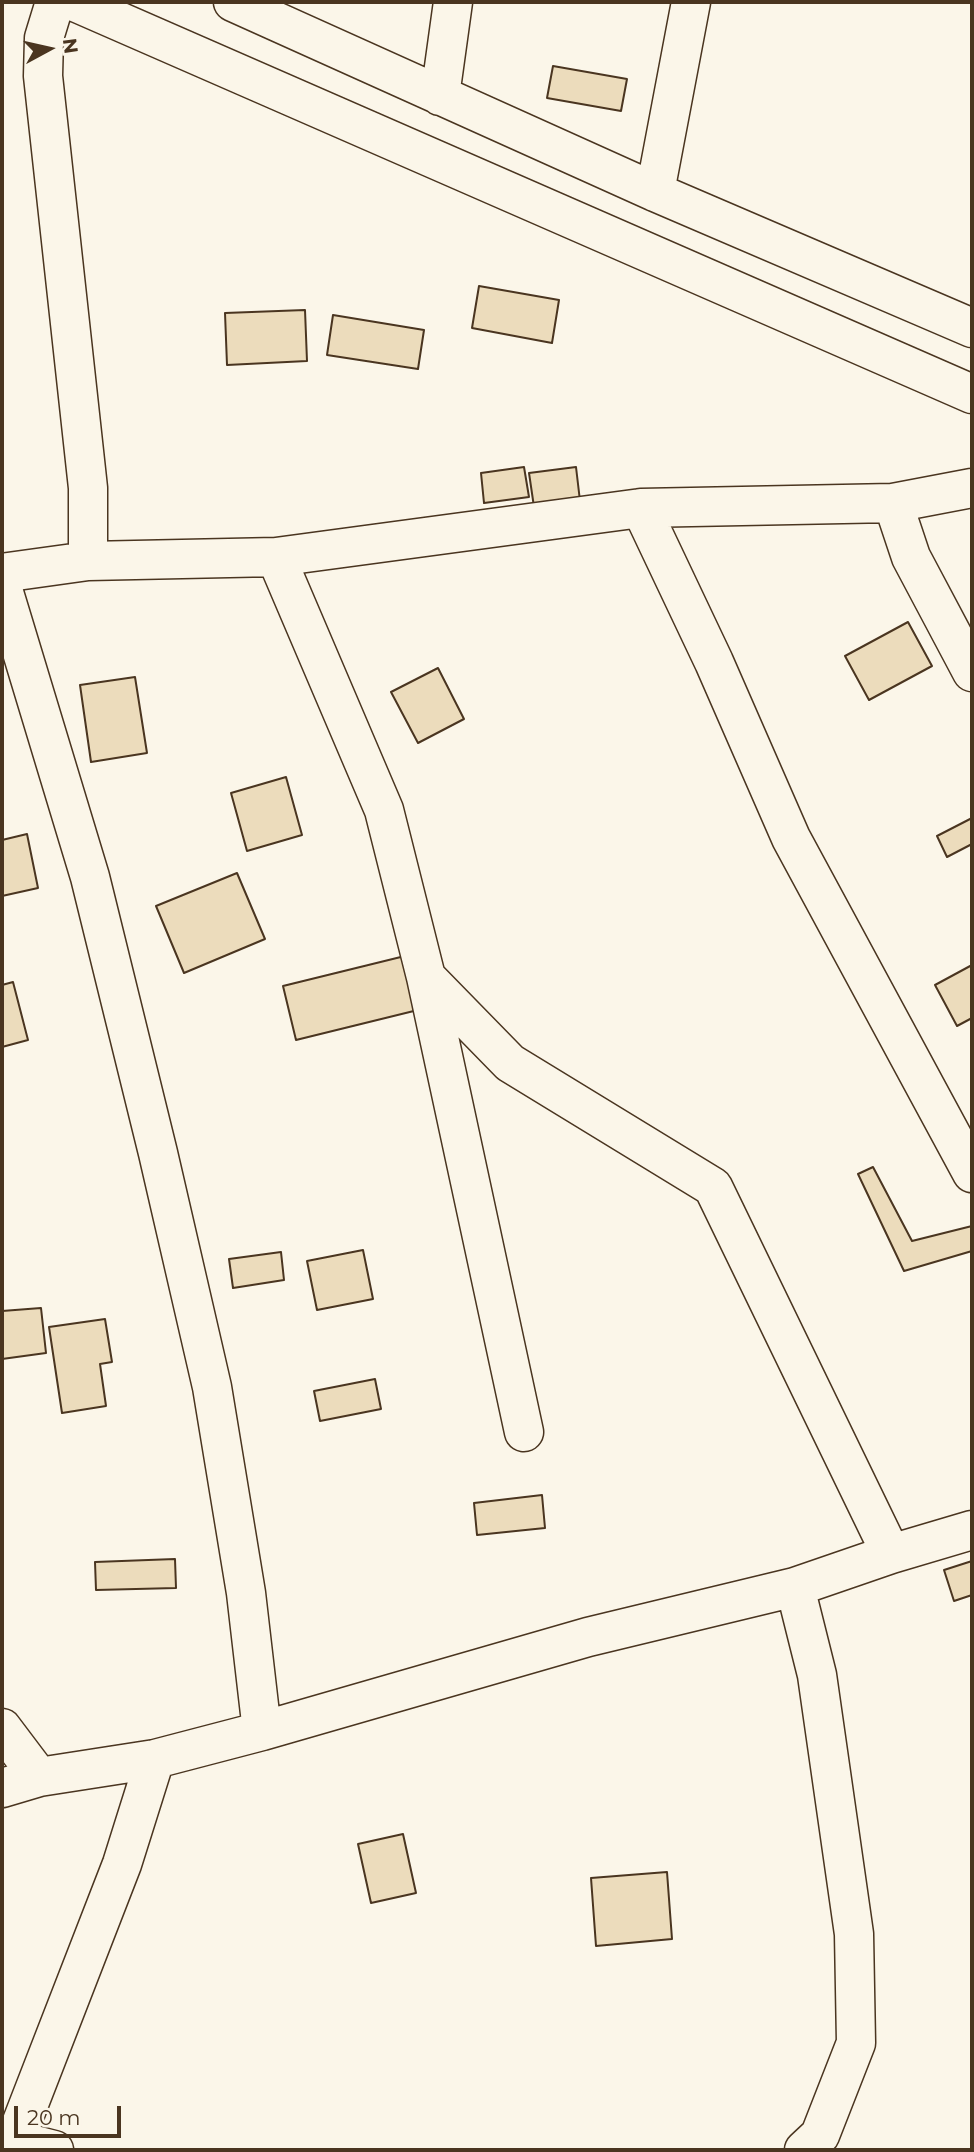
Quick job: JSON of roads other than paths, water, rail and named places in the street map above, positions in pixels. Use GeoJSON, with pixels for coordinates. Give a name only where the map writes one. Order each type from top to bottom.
{"type":"FeatureCollection","features":[{"type":"Feature","properties":{"kind":"street"},"geometry":{"type":"LineString","coordinates":[[55,2],[44,38],[43,76],[88,488],[88,561]]}},
{"type":"Feature","properties":{"kind":"street"},"geometry":{"type":"LineString","coordinates":[[75,2],[972,394]]}},
{"type":"Feature","properties":{"kind":"street"},"geometry":{"type":"LineString","coordinates":[[233,2],[655,192],[972,328]]}},
{"type":"Feature","properties":{"kind":"street"},"geometry":{"type":"LineString","coordinates":[[440,96],[453,2]]}},
{"type":"Feature","properties":{"kind":"street"},"geometry":{"type":"LineString","coordinates":[[655,192],[691,2]]}},
{"type":"Feature","properties":{"kind":"street"},"geometry":{"type":"LineString","coordinates":[[2,573],[88,561],[276,557],[640,508],[892,503],[972,488]]}},
{"type":"Feature","properties":{"kind":"street"},"geometry":{"type":"LineString","coordinates":[[892,503],[911,557],[972,672]]}},
{"type":"Feature","properties":{"kind":"street"},"geometry":{"type":"LineString","coordinates":[[640,508],[715,662],[791,838],[972,1173]]}},
{"type":"Feature","properties":{"kind":"street"},"geometry":{"type":"LineString","coordinates":[[276,557],[384,810],[426,976],[524,1432]]}},
{"type":"Feature","properties":{"kind":"street"},"geometry":{"type":"LineString","coordinates":[[2,586],[90,877],[162,1166],[212,1387],[246,1593],[262,1731]]}},
{"type":"Feature","properties":{"kind":"street"},"geometry":{"type":"LineString","coordinates":[[426,976],[510,1063],[713,1187],[891,1554]]}},
{"type":"Feature","properties":{"kind":"street"},"geometry":{"type":"LineString","coordinates":[[2,1788],[38,1777],[155,1759],[262,1731],[588,1637],[794,1587],[972,1530]]}},
{"type":"Feature","properties":{"kind":"street"},"geometry":{"type":"LineString","coordinates":[[794,1587],[817,1675],[854,1934],[856,2043],[820,2135],[804,2150]]}},
{"type":"Feature","properties":{"kind":"street"},"geometry":{"type":"LineString","coordinates":[[2,1728],[38,1777]]}},
{"type":"Feature","properties":{"kind":"street"},"geometry":{"type":"LineString","coordinates":[[54,2150],[13,2145],[122,1864],[155,1759]]}}]}
